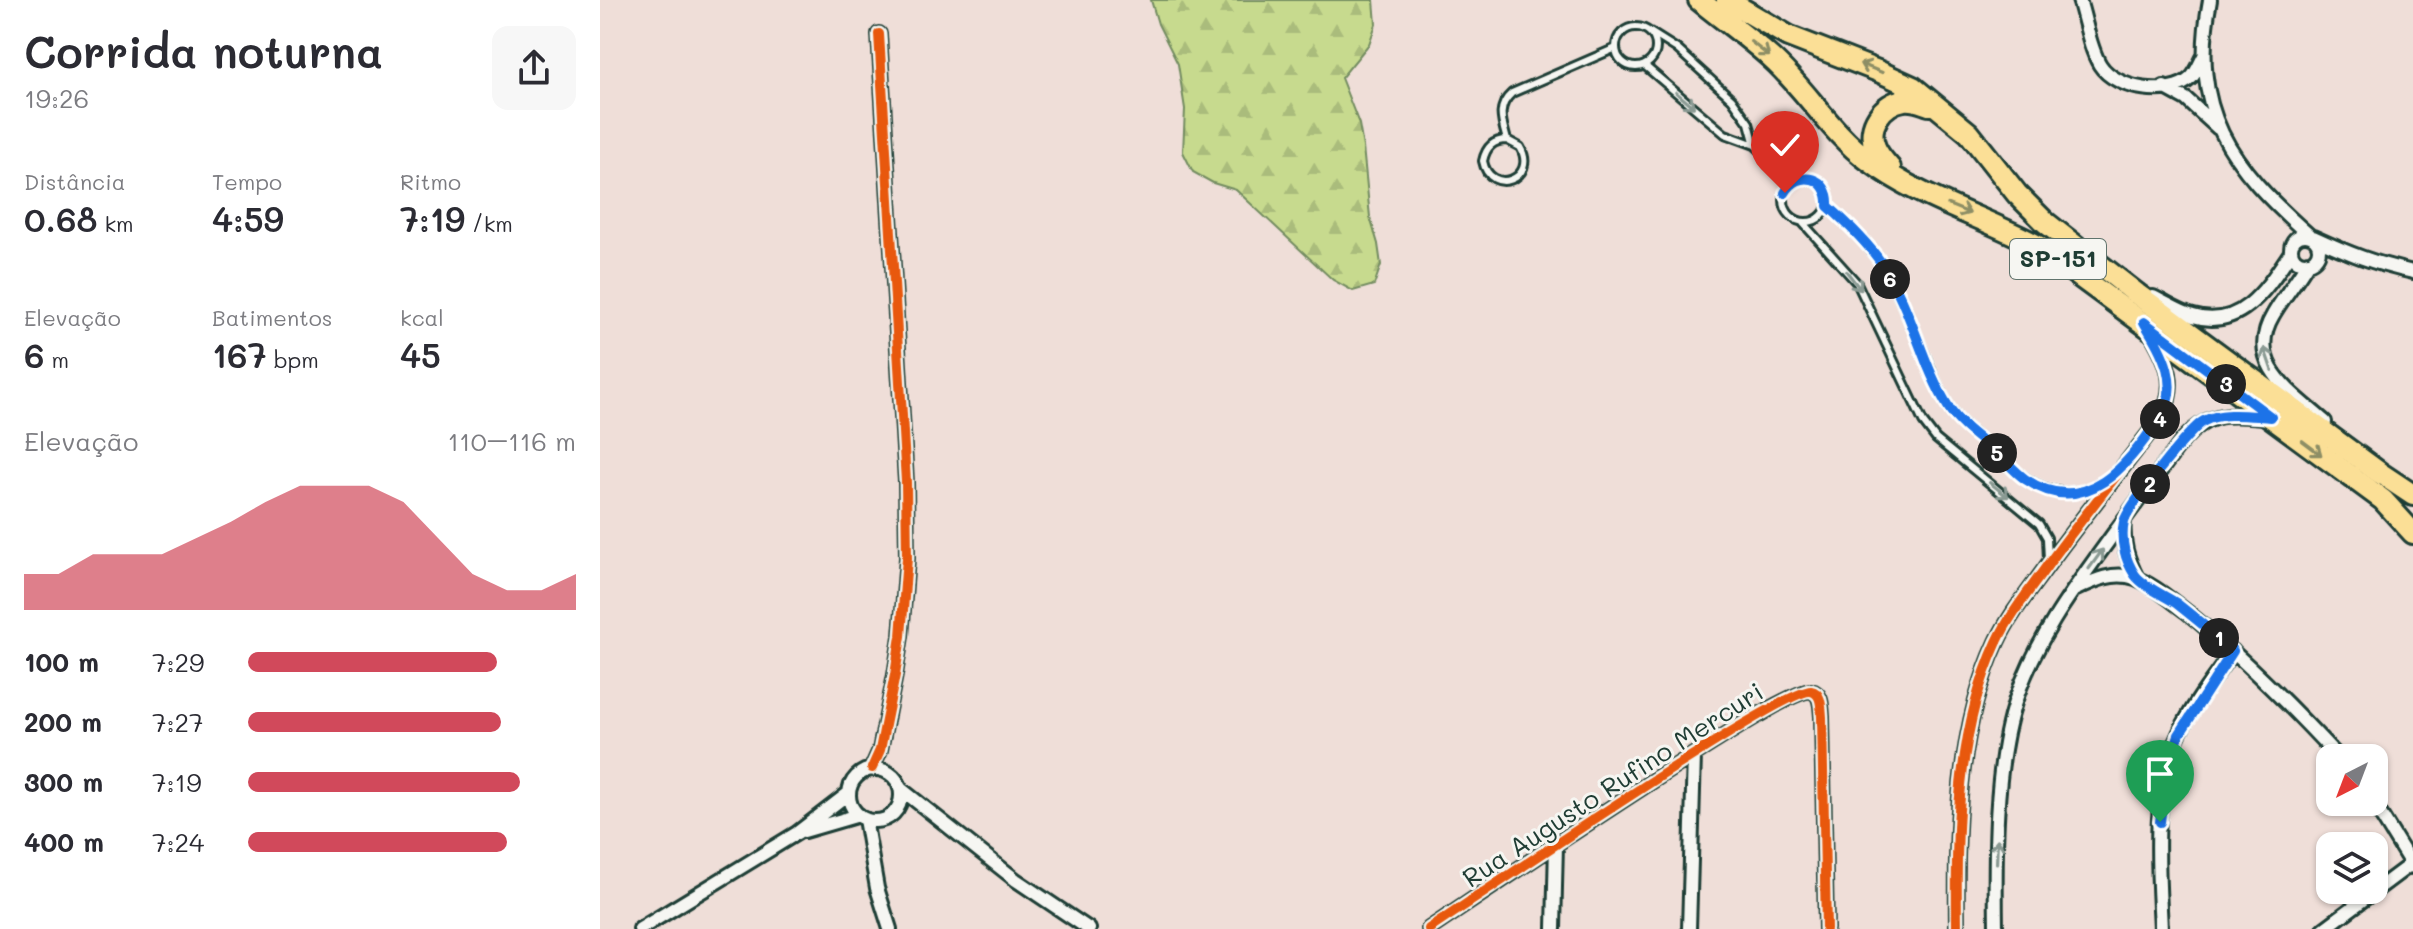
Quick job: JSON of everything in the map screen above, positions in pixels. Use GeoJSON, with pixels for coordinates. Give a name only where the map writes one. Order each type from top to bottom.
{"type":"FeatureCollection","features":[{"type":"Feature","properties":{"kind":"main road","name":"SP-151"},"geometry":{"type":"LineString","coordinates":[[1699,0],[1771,58],[1840,137],[1869,161],[1920,194],[2011,231],[2038,246],[2383,500],[2413,533]]}},
{"type":"Feature","properties":{"kind":"main road","name":"SP-151"},"geometry":{"type":"LineString","coordinates":[[1727,0],[1788,36],[1913,87],[1969,133],[2017,194],[2045,222],[2413,495]]}},
{"type":"Feature","properties":{"kind":"main road"},"geometry":{"type":"LineString","coordinates":[[1920,194],[1880,157],[1874,146],[1873,126],[1883,110],[1906,99],[1917,100],[1944,112]]}},
{"type":"Feature","properties":{"kind":"street"},"geometry":{"type":"LineString","coordinates":[[2079,0],[2098,61],[2106,73],[2127,86],[2164,87],[2186,81],[2205,53]]}},
{"type":"Feature","properties":{"kind":"street"},"geometry":{"type":"LineString","coordinates":[[2210,0],[2205,53],[2207,87],[2218,128],[2240,165],[2279,208],[2311,236],[2319,248],[2267,327],[2263,347],[2265,358],[2276,377],[2380,473]]}},
{"type":"Feature","properties":{"kind":"street"},"geometry":{"type":"LineString","coordinates":[[877,769],[901,636],[907,571],[907,520],[879,34]]}},
{"type":"Feature","properties":{"kind":"street"},"geometry":{"type":"LineString","coordinates":[[2164,87],[2186,99],[2218,128]]}},
{"type":"Feature","properties":{"kind":"street"},"geometry":{"type":"LineString","coordinates":[[2279,208],[2298,261],[2310,262],[2338,253],[2350,255]]}},
{"type":"Feature","properties":{"kind":"street"},"geometry":{"type":"LineString","coordinates":[[2121,281],[2195,317],[2228,318],[2239,314],[2258,297],[2300,235],[2311,236],[2373,263],[2413,272]]}},
{"type":"Feature","properties":{"kind":"street"},"geometry":{"type":"LineString","coordinates":[[1957,929],[1961,791],[1969,727],[1997,641],[2047,565],[2162,416],[2169,401],[2171,385],[2162,351],[2144,322]]}},
{"type":"Feature","properties":{"kind":"street"},"geometry":{"type":"LineString","coordinates":[[1996,929],[1998,819],[2006,744],[2015,701],[2040,641],[2124,519],[2196,426],[2218,416],[2271,417]]}},
{"type":"Feature","properties":{"kind":"street"},"geometry":{"type":"LineString","coordinates":[[2124,519],[2124,551],[2137,578]]}},
{"type":"Feature","properties":{"kind":"street"},"geometry":{"type":"LineString","coordinates":[[2073,590],[2111,576],[2137,578],[2174,602],[2233,651],[2326,744]]}},
{"type":"Feature","properties":{"kind":"street"},"geometry":{"type":"LineString","coordinates":[[2161,929],[2158,852],[2170,757],[2191,712],[2233,651]]}},
{"type":"Feature","properties":{"kind":"street","name":"Rua Augusto Rufino Mercuri"},"geometry":{"type":"LineString","coordinates":[[1429,929],[1694,755],[1799,693],[1809,691],[1816,693],[1821,700],[1826,929]]}},
{"type":"Feature","properties":{"kind":"street"},"geometry":{"type":"LineString","coordinates":[[1689,929],[1694,755]]}},
{"type":"Feature","properties":{"kind":"street"},"geometry":{"type":"LineString","coordinates":[[890,929],[877,888],[866,818],[850,801],[849,793],[855,778],[877,769],[892,775],[901,789],[1016,880],[1089,929]]}},
{"type":"Feature","properties":{"kind":"street"},"geometry":{"type":"LineString","coordinates":[[797,833],[866,818],[889,817],[900,805],[901,789]]}},
{"type":"Feature","properties":{"kind":"street"},"geometry":{"type":"LineString","coordinates":[[640,929],[797,833],[849,793]]}},
{"type":"Feature","properties":{"kind":"street"},"geometry":{"type":"LineString","coordinates":[[900,805],[939,819]]}},
{"type":"Feature","properties":{"kind":"street"},"geometry":{"type":"LineString","coordinates":[[2324,929],[2412,865],[2382,816]]}},
{"type":"Feature","properties":{"kind":"street"},"geometry":{"type":"LineString","coordinates":[[1554,929],[1556,844]]}},
{"type":"Feature","properties":{"kind":"lane"},"geometry":{"type":"LineString","coordinates":[[1650,32],[1656,46],[1651,61],[1645,66],[1629,66],[1617,56],[1617,40],[1627,28],[1643,28],[1650,32],[1677,49],[1732,99],[1749,123],[1755,145]]}},
{"type":"Feature","properties":{"kind":"lane"},"geometry":{"type":"LineString","coordinates":[[1507,140],[1493,143],[1484,154],[1485,168],[1494,179],[1501,181],[1515,178],[1524,167],[1520,147],[1507,140],[1501,117],[1505,99],[1512,93],[1616,48]]}},
{"type":"Feature","properties":{"kind":"lane"},"geometry":{"type":"LineString","coordinates":[[1645,66],[1725,134],[1755,145],[1794,181]]}},
{"type":"Feature","properties":{"kind":"lane"},"geometry":{"type":"LineString","coordinates":[[1803,223],[1815,221],[1828,206],[1827,191],[1816,180],[1809,178],[1794,181],[1785,193],[1784,201],[1789,215],[1803,223],[1857,283],[1923,422],[1936,439],[2039,524],[2047,538],[2047,565]]}},
{"type":"Feature","properties":{"kind":"lane"},"geometry":{"type":"LineString","coordinates":[[1828,206],[1882,264],[1950,410],[2024,479],[2047,490],[2066,494],[2083,492],[2101,484],[2123,468]]}},
{"type":"Feature","properties":{"kind":"green space"},"geometry":{"type":"Polygon","coordinates":[[[1151,0],[1374,0],[1376,24],[1369,44],[1341,78],[1359,124],[1363,147],[1370,217],[1381,265],[1374,285],[1353,291],[1333,280],[1236,190],[1213,183],[1193,172],[1183,152],[1185,109],[1178,64],[1158,24],[1151,0]]]}},
{"type":"Feature","properties":{"kind":"cycle path"},"geometry":{"type":"LineString","coordinates":[[872,768],[880,750],[895,675],[907,558],[906,482],[879,34]]}},
{"type":"Feature","properties":{"kind":"cycle path"},"geometry":{"type":"LineString","coordinates":[[1957,929],[1961,783],[1973,711],[1983,676],[1997,642],[2020,602],[2162,416],[2170,390],[2167,367],[2144,322]]}},
{"type":"Feature","properties":{"kind":"cycle path"},"geometry":{"type":"LineString","coordinates":[[1429,929],[1690,757],[1789,699],[1811,691],[1819,697],[1822,717],[1826,929]]}},
{"type":"Feature","properties":{"kind":"route"},"geometry":{"type":"LineString","coordinates":[[1785,193],[1794,181],[1801,179],[1816,180],[1822,185],[1827,191],[1828,206],[1882,264],[1950,410],[2024,479],[2047,490],[2066,494],[2083,492],[2101,484],[2123,468],[2162,416],[2169,401],[2171,385],[2168,367],[2144,322],[2271,417],[2218,416],[2206,419],[2184,439],[2124,519],[2124,551],[2137,578],[2174,602],[2233,651],[2179,735],[2165,779],[2160,822]]}}]}
